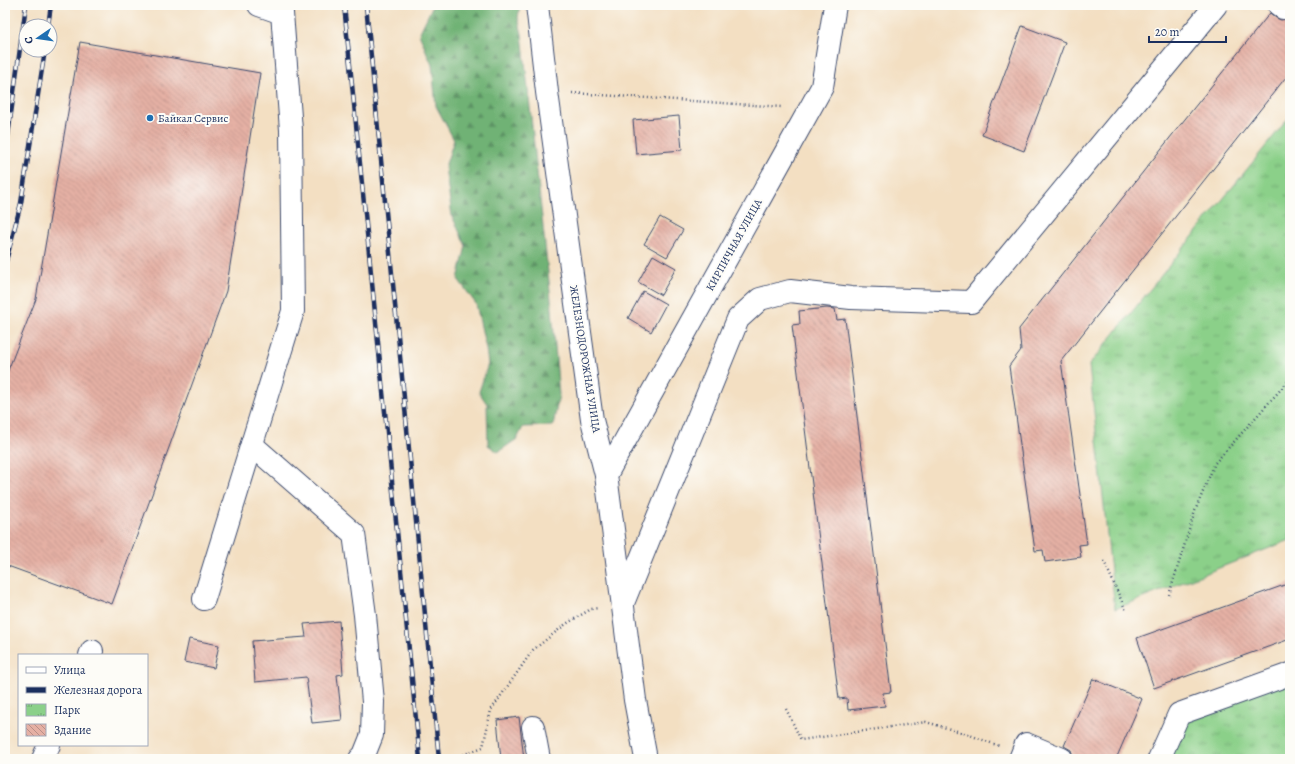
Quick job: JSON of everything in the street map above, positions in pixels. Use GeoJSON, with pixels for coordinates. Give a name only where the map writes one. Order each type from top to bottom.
{"type":"FeatureCollection","features":[{"type":"Feature","properties":{"kind":"street"},"geometry":{"type":"LineString","coordinates":[[204,599],[293,311],[291,130],[282,12],[259,5]]}},
{"type":"Feature","properties":{"kind":"street","name":"ЖЕЛЕЗНОДОРОЖНАЯ УЛИЦА"},"geometry":{"type":"LineString","coordinates":[[537,5],[547,92],[592,420],[606,475],[635,700],[646,759]]}},
{"type":"Feature","properties":{"kind":"street","name":"КИРПИЧНАЯ УЛИЦА"},"geometry":{"type":"LineString","coordinates":[[606,475],[822,87],[835,5]]}},
{"type":"Feature","properties":{"kind":"street"},"geometry":{"type":"LineString","coordinates":[[623,603],[738,319],[760,299],[790,290],[851,298],[971,302],[1216,5]]}},
{"type":"Feature","properties":{"kind":"street"},"geometry":{"type":"LineString","coordinates":[[252,445],[354,534],[365,615],[373,702],[372,735],[364,755],[360,759]]}},
{"type":"Feature","properties":{"kind":"street"},"geometry":{"type":"LineString","coordinates":[[1159,759],[1179,714],[1290,674]]}},
{"type":"Feature","properties":{"kind":"street"},"geometry":{"type":"LineString","coordinates":[[533,727],[539,759]]}},
{"type":"Feature","properties":{"kind":"street"},"geometry":{"type":"LineString","coordinates":[[1021,757],[1026,744],[1062,759]]}},
{"type":"Feature","properties":{"kind":"street"},"geometry":{"type":"LineString","coordinates":[[43,759],[49,746]]}},
{"type":"Feature","properties":{"kind":"path"},"geometry":{"type":"LineString","coordinates":[[547,92],[810,108]]}},
{"type":"Feature","properties":{"kind":"path"},"geometry":{"type":"LineString","coordinates":[[1290,264],[1290,277]]}},
{"type":"Feature","properties":{"kind":"path"},"geometry":{"type":"LineString","coordinates":[[1169,595],[1195,511],[1216,463],[1290,379]]}},
{"type":"Feature","properties":{"kind":"path"},"geometry":{"type":"LineString","coordinates":[[1104,561],[1126,611]]}},
{"type":"Feature","properties":{"kind":"path"},"geometry":{"type":"LineString","coordinates":[[452,759],[483,747],[491,710],[533,650],[566,624],[591,609],[623,603]]}},
{"type":"Feature","properties":{"kind":"path"},"geometry":{"type":"LineString","coordinates":[[786,709],[801,740],[926,722],[967,734],[1021,757]]}},
{"type":"Feature","properties":{"kind":"green space"},"geometry":{"type":"Polygon","coordinates":[[[433,5],[520,5],[518,18],[522,34],[552,309],[559,395],[553,426],[523,427],[517,439],[498,452],[488,445],[487,404],[479,392],[488,364],[476,304],[458,279],[466,246],[452,216],[445,167],[454,140],[436,106],[432,65],[419,34],[433,5]]]}},
{"type":"Feature","properties":{"kind":"green space"},"geometry":{"type":"Polygon","coordinates":[[[1290,116],[1290,540],[1115,609],[1089,365],[1290,116]]]}},
{"type":"Feature","properties":{"kind":"green space"},"geometry":{"type":"Polygon","coordinates":[[[1290,678],[1290,759],[1164,759],[1184,715],[1290,678]]]}},
{"type":"Feature","properties":{"kind":"building"},"geometry":{"type":"Polygon","coordinates":[[[1270,13],[1281,20],[1290,18],[1290,72],[1061,361],[1087,544],[1079,545],[1081,557],[1045,562],[1043,550],[1035,551],[1009,366],[1021,350],[1019,329],[1270,13]]]}},
{"type":"Feature","properties":{"kind":"building"},"geometry":{"type":"Polygon","coordinates":[[[1022,26],[1065,42],[1024,151],[982,135],[1022,26]]]}},
{"type":"Feature","properties":{"kind":"building"},"geometry":{"type":"Polygon","coordinates":[[[80,42],[260,73],[226,291],[112,604],[5,565],[5,378],[36,299],[80,42]]]}},
{"type":"Feature","properties":{"kind":"building"},"geometry":{"type":"Polygon","coordinates":[[[679,116],[682,150],[636,154],[633,120],[679,116]]]}},
{"type":"Feature","properties":{"kind":"building"},"geometry":{"type":"Polygon","coordinates":[[[660,217],[683,230],[667,257],[644,244],[660,217]]]}},
{"type":"Feature","properties":{"kind":"building"},"geometry":{"type":"Polygon","coordinates":[[[653,255],[676,268],[661,295],[638,282],[653,255]]]}},
{"type":"Feature","properties":{"kind":"building"},"geometry":{"type":"Polygon","coordinates":[[[643,291],[666,304],[651,332],[628,318],[643,291]]]}},
{"type":"Feature","properties":{"kind":"building"},"geometry":{"type":"Polygon","coordinates":[[[827,308],[835,309],[837,320],[845,319],[891,692],[883,693],[885,706],[848,710],[847,698],[839,699],[792,325],[800,324],[799,311],[827,308]]]}},
{"type":"Feature","properties":{"kind":"building"},"geometry":{"type":"Polygon","coordinates":[[[1290,583],[1290,639],[1154,688],[1137,638],[1290,583]]]}},
{"type":"Feature","properties":{"kind":"building"},"geometry":{"type":"Polygon","coordinates":[[[339,621],[343,674],[337,675],[342,720],[312,723],[306,677],[255,682],[252,641],[306,637],[304,624],[339,621]]]}},
{"type":"Feature","properties":{"kind":"building"},"geometry":{"type":"Polygon","coordinates":[[[189,639],[219,645],[214,668],[184,662],[189,639]]]}},
{"type":"Feature","properties":{"kind":"building"},"geometry":{"type":"Polygon","coordinates":[[[1093,679],[1142,699],[1116,759],[1074,759],[1071,750],[1064,746],[1093,679]]]}},
{"type":"Feature","properties":{"kind":"building"},"geometry":{"type":"Polygon","coordinates":[[[519,717],[524,759],[501,759],[497,720],[519,717]]]}},
{"type":"Feature","properties":{"kind":"railway"},"geometry":{"type":"LineString","coordinates":[[5,157],[26,5]]}},
{"type":"Feature","properties":{"kind":"railway"},"geometry":{"type":"LineString","coordinates":[[49,18],[51,5]]}},
{"type":"Feature","properties":{"kind":"railway"},"geometry":{"type":"LineString","coordinates":[[344,5],[420,759]]}},
{"type":"Feature","properties":{"kind":"railway"},"geometry":{"type":"LineString","coordinates":[[366,5],[439,759]]}},
{"type":"Feature","properties":{"kind":"railway"},"geometry":{"type":"LineString","coordinates":[[5,265],[21,203],[44,58]]}},
{"type":"Feature","properties":{"kind":"place","name":"Байкал Сервис"},"geometry":{"type":"Point","coordinates":[150,118]}}]}
